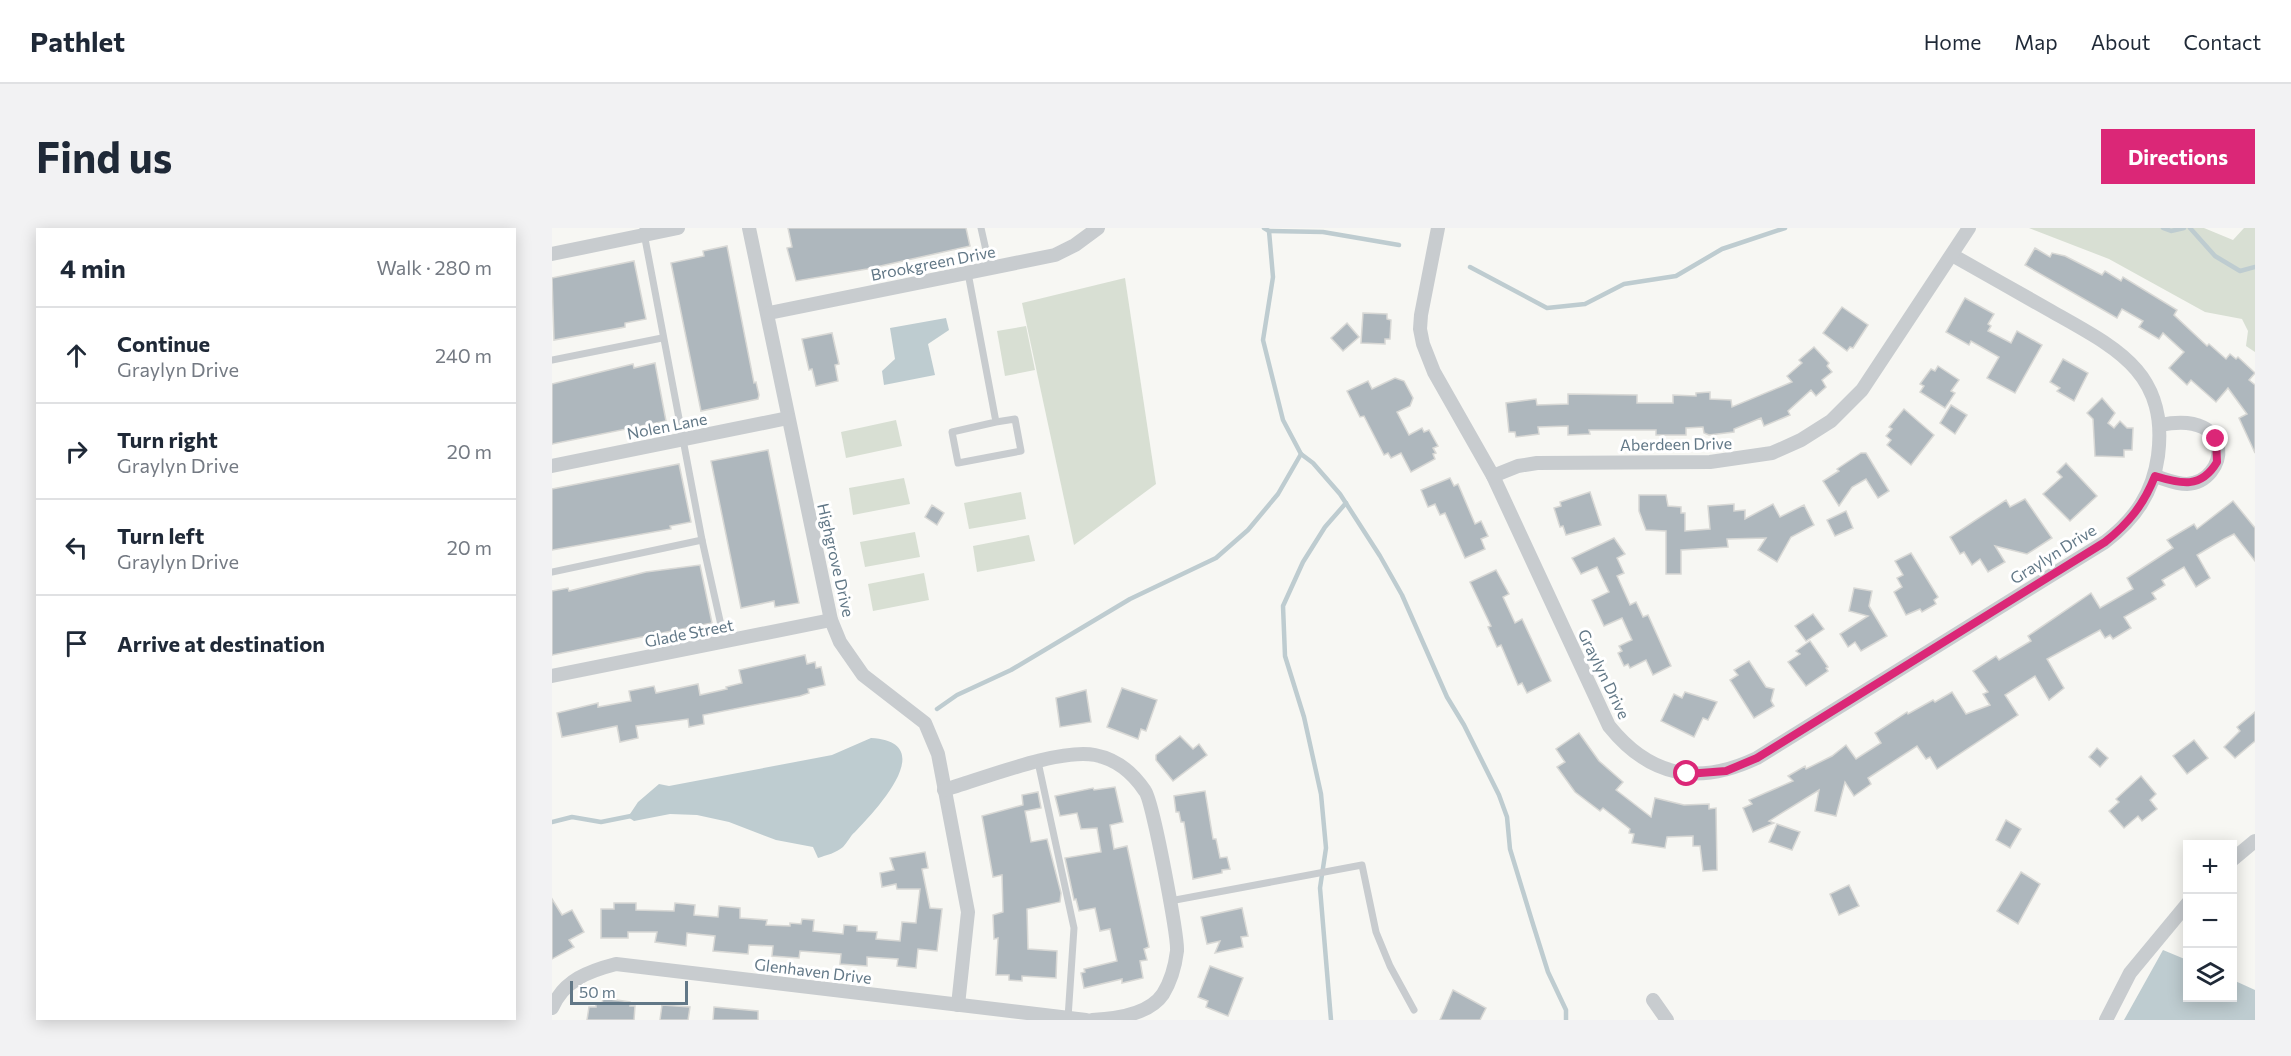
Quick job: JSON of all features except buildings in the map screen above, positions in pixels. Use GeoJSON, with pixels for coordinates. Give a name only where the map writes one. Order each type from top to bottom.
{"type":"FeatureCollection","features":[{"type":"Feature","properties":{"kind":"street"},"geometry":{"type":"LineString","coordinates":[[552,254],[643,232],[678,228]]}},
{"type":"Feature","properties":{"kind":"street","name":"Highgrove Drive"},"geometry":{"type":"LineString","coordinates":[[749,228],[769,313],[788,418],[831,620],[840,642],[863,675],[925,723],[938,754],[968,912],[958,1005]]}},
{"type":"Feature","properties":{"kind":"street","name":"Brookgreen Drive"},"geometry":{"type":"LineString","coordinates":[[769,313],[1055,255],[1075,245],[1098,228]]}},
{"type":"Feature","properties":{"kind":"street","name":"Graylyn Drive"},"geometry":{"type":"LineString","coordinates":[[1438,228],[1420,329],[1434,372],[1493,476],[1609,726],[1628,748],[1653,765],[1687,774],[1726,771],[1757,758],[2105,542],[2135,514],[2147,496],[2155,476],[2160,424],[2156,404],[2140,374],[2115,347],[1952,255]]}},
{"type":"Feature","properties":{"kind":"street","name":"Aberdeen Drive"},"geometry":{"type":"LineString","coordinates":[[1493,476],[1518,466],[1537,463],[1710,462],[1744,459],[1772,453],[1801,440],[1831,421],[1862,390],[1969,228]]}},
{"type":"Feature","properties":{"kind":"street","name":"Nolen Lane"},"geometry":{"type":"LineString","coordinates":[[552,466],[788,418]]}},
{"type":"Feature","properties":{"kind":"street"},"geometry":{"type":"LineString","coordinates":[[2155,476],[2179,483],[2196,482],[2212,471],[2217,462],[2216,439],[2211,431],[2195,422],[2160,424]]}},
{"type":"Feature","properties":{"kind":"street","name":"Glade Street"},"geometry":{"type":"LineString","coordinates":[[552,676],[831,620]]}},
{"type":"Feature","properties":{"kind":"street"},"geometry":{"type":"LineString","coordinates":[[944,790],[1077,753],[1112,760],[1130,772],[1147,792],[1177,949],[1173,974],[1161,997],[1144,1008],[1118,1019],[1092,1020]]}},
{"type":"Feature","properties":{"kind":"street"},"geometry":{"type":"LineString","coordinates":[[2237,856],[2255,841]]}},
{"type":"Feature","properties":{"kind":"street"},"geometry":{"type":"LineString","coordinates":[[2106,1020],[2130,973],[2183,908]]}},
{"type":"Feature","properties":{"kind":"street","name":"Glenhaven Drive"},"geometry":{"type":"LineString","coordinates":[[552,1008],[569,985],[588,971],[616,964],[1086,1020]]}},
{"type":"Feature","properties":{"kind":"street"},"geometry":{"type":"LineString","coordinates":[[1653,1000],[1667,1020]]}},
{"type":"Feature","properties":{"kind":"lane"},"geometry":{"type":"LineString","coordinates":[[981,228],[990,268]]}},
{"type":"Feature","properties":{"kind":"lane"},"geometry":{"type":"LineString","coordinates":[[643,232],[702,540],[725,643]]}},
{"type":"Feature","properties":{"kind":"lane"},"geometry":{"type":"LineString","coordinates":[[968,273],[996,422]]}},
{"type":"Feature","properties":{"kind":"lane"},"geometry":{"type":"LineString","coordinates":[[552,360],[662,338]]}},
{"type":"Feature","properties":{"kind":"lane"},"geometry":{"type":"LineString","coordinates":[[1015,419],[1021,451],[958,463],[952,432],[996,422],[1015,419]]}},
{"type":"Feature","properties":{"kind":"lane"},"geometry":{"type":"LineString","coordinates":[[552,572],[702,540]]}},
{"type":"Feature","properties":{"kind":"lane"},"geometry":{"type":"LineString","coordinates":[[1038,762],[1074,928],[1068,1017]]}},
{"type":"Feature","properties":{"kind":"lane"},"geometry":{"type":"LineString","coordinates":[[1169,902],[1362,865],[1376,932],[1390,966],[1414,1010]]}},
{"type":"Feature","properties":{"kind":"shaded area"},"geometry":{"type":"Polygon","coordinates":[[[2029,228],[2204,228],[2233,240],[2244,228],[2255,228],[2255,352],[2246,346],[2248,331],[2242,319],[2205,312],[2109,259],[2029,228]]]}},
{"type":"Feature","properties":{"kind":"shaded area"},"geometry":{"type":"Polygon","coordinates":[[[1125,278],[1156,484],[1074,545],[1022,303],[1125,278]]]}},
{"type":"Feature","properties":{"kind":"shaded area"},"geometry":{"type":"Polygon","coordinates":[[[946,318],[949,330],[928,344],[935,375],[884,385],[882,371],[895,359],[890,328],[946,318]]]}},
{"type":"Feature","properties":{"kind":"shaded area"},"geometry":{"type":"Polygon","coordinates":[[[1026,326],[1035,370],[1005,376],[997,331],[1026,326]]]}},
{"type":"Feature","properties":{"kind":"shaded area"},"geometry":{"type":"Polygon","coordinates":[[[896,420],[902,446],[846,458],[841,432],[896,420]]]}},
{"type":"Feature","properties":{"kind":"shaded area"},"geometry":{"type":"Polygon","coordinates":[[[904,478],[910,504],[853,515],[849,488],[904,478]]]}},
{"type":"Feature","properties":{"kind":"shaded area"},"geometry":{"type":"Polygon","coordinates":[[[1021,492],[1026,519],[969,529],[964,503],[1021,492]]]}},
{"type":"Feature","properties":{"kind":"shaded area"},"geometry":{"type":"Polygon","coordinates":[[[915,532],[920,557],[865,567],[860,542],[915,532]]]}},
{"type":"Feature","properties":{"kind":"shaded area"},"geometry":{"type":"Polygon","coordinates":[[[1029,535],[1035,561],[977,572],[973,546],[1029,535]]]}},
{"type":"Feature","properties":{"kind":"shaded area"},"geometry":{"type":"Polygon","coordinates":[[[924,573],[929,600],[873,611],[868,584],[924,573]]]}},
{"type":"Feature","properties":{"kind":"shaded area"},"geometry":{"type":"Polygon","coordinates":[[[871,738],[891,742],[901,751],[902,764],[897,779],[876,809],[843,847],[825,856],[818,858],[813,847],[776,840],[729,822],[697,815],[670,814],[634,821],[628,817],[638,802],[659,784],[669,786],[832,755],[871,738]]]}},
{"type":"Feature","properties":{"kind":"shaded area"},"geometry":{"type":"Polygon","coordinates":[[[2163,950],[2183,958],[2183,1002],[2237,1002],[2237,982],[2255,990],[2255,1020],[2124,1020],[2163,950]]]}},
{"type":"Feature","properties":{"kind":"waterway"},"geometry":{"type":"LineString","coordinates":[[1264,228],[1269,231],[1323,232],[1399,245]]}},
{"type":"Feature","properties":{"kind":"waterway"},"geometry":{"type":"LineString","coordinates":[[1470,267],[1547,308],[1585,304],[1624,284],[1676,276],[1722,249],[1785,228]]}},
{"type":"Feature","properties":{"kind":"waterway"},"geometry":{"type":"LineString","coordinates":[[2163,228],[2171,231],[2184,228]]}},
{"type":"Feature","properties":{"kind":"waterway"},"geometry":{"type":"LineString","coordinates":[[2190,228],[2215,256],[2240,271],[2255,267]]}},
{"type":"Feature","properties":{"kind":"waterway"},"geometry":{"type":"LineString","coordinates":[[1269,231],[1273,277],[1263,340],[1283,420],[1301,454],[1313,463],[1340,494],[1380,556],[1402,595],[1447,697],[1464,725],[1499,795],[1507,817],[1510,849],[1548,972],[1566,1010],[1566,1020]]}},
{"type":"Feature","properties":{"kind":"waterway"},"geometry":{"type":"LineString","coordinates":[[937,709],[957,695],[1011,670],[1130,599],[1216,558],[1248,530],[1278,494],[1301,454]]}},
{"type":"Feature","properties":{"kind":"waterway"},"geometry":{"type":"LineString","coordinates":[[1331,1020],[1320,888],[1326,848],[1321,794],[1304,717],[1285,656],[1283,606],[1303,562],[1325,527],[1346,503]]}},
{"type":"Feature","properties":{"kind":"waterway"},"geometry":{"type":"LineString","coordinates":[[552,822],[572,817],[601,822],[631,816]]}},
{"type":"Feature","properties":{"kind":"route"},"geometry":{"type":"LineString","coordinates":[[1687,774],[1726,771],[1757,758],[2105,542],[2135,514],[2147,496],[2155,476],[2188,484],[2204,478],[2212,471],[2217,462],[2216,439]]}}]}
